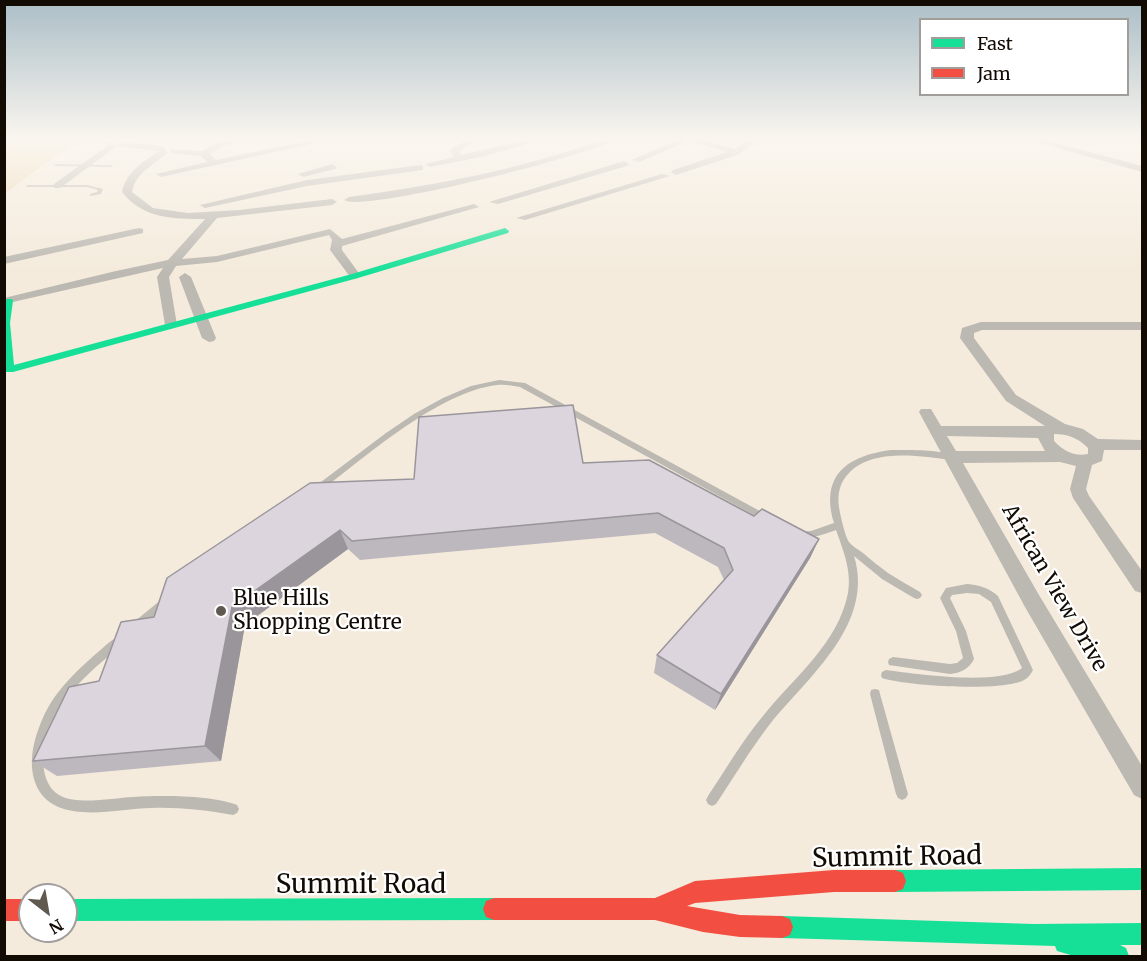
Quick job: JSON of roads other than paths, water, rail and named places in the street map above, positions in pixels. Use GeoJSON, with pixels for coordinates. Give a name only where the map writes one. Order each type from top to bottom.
{"type":"FeatureCollection","features":[{"type":"Feature","properties":{"kind":"main road"},"geometry":{"type":"LineString","coordinates":[[6,302],[7,370],[200,316],[355,276],[505,231]]}},
{"type":"Feature","properties":{"kind":"main road","name":"Summit Road"},"geometry":{"type":"LineString","coordinates":[[655,909],[695,892],[834,880],[1143,879]]}},
{"type":"Feature","properties":{"kind":"main road","name":"Summit Road"},"geometry":{"type":"LineString","coordinates":[[78,910],[655,909],[703,921],[740,926],[1034,935],[1143,934]]}},
{"type":"Feature","properties":{"kind":"main road"},"geometry":{"type":"LineString","coordinates":[[1034,935],[1118,957]]}},
{"type":"Feature","properties":{"kind":"street"},"geometry":{"type":"LineString","coordinates":[[57,186],[61,183]]}},
{"type":"Feature","properties":{"kind":"street"},"geometry":{"type":"LineString","coordinates":[[130,183],[127,190],[130,196],[144,207],[183,216],[340,200],[411,183]]}},
{"type":"Feature","properties":{"kind":"street"},"geometry":{"type":"LineString","coordinates":[[205,205],[286,183]]}},
{"type":"Feature","properties":{"kind":"street"},"geometry":{"type":"LineString","coordinates":[[339,183],[340,200]]}},
{"type":"Feature","properties":{"kind":"street"},"geometry":{"type":"LineString","coordinates":[[530,183],[540,189],[566,193],[625,183]]}},
{"type":"Feature","properties":{"kind":"street"},"geometry":{"type":"LineString","coordinates":[[520,218],[586,183]]}},
{"type":"Feature","properties":{"kind":"street"},"geometry":{"type":"LineString","coordinates":[[494,202],[540,189]]}},
{"type":"Feature","properties":{"kind":"street"},"geometry":{"type":"LineString","coordinates":[[336,244],[474,207]]}},
{"type":"Feature","properties":{"kind":"street"},"geometry":{"type":"LineString","coordinates":[[171,325],[163,281],[172,263],[214,214]]}},
{"type":"Feature","properties":{"kind":"street"},"geometry":{"type":"LineString","coordinates":[[6,302],[172,263],[217,259],[328,229],[336,239],[336,250],[355,276]]}},
{"type":"Feature","properties":{"kind":"street"},"geometry":{"type":"LineString","coordinates":[[4,261],[139,231]]}},
{"type":"Feature","properties":{"kind":"street"},"geometry":{"type":"LineString","coordinates":[[185,277],[209,338]]}},
{"type":"Feature","properties":{"kind":"street"},"geometry":{"type":"LineString","coordinates":[[1054,431],[1011,398],[967,338],[967,331],[981,326],[1143,326]]}},
{"type":"Feature","properties":{"kind":"street","name":"African View Drive"},"geometry":{"type":"LineString","coordinates":[[926,412],[1038,610],[1143,787]]}},
{"type":"Feature","properties":{"kind":"street"},"geometry":{"type":"LineString","coordinates":[[937,430],[1054,431],[1078,433],[1094,444],[1143,445]]}},
{"type":"Feature","properties":{"kind":"street"},"geometry":{"type":"LineString","coordinates":[[1054,431],[1045,439],[1047,444],[1064,456]]}},
{"type":"Feature","properties":{"kind":"street"},"geometry":{"type":"LineString","coordinates":[[992,432],[1008,456]]}},
{"type":"Feature","properties":{"kind":"street"},"geometry":{"type":"LineString","coordinates":[[951,457],[1064,456],[1085,461],[1096,457],[1094,444]]}},
{"type":"Feature","properties":{"kind":"street"},"geometry":{"type":"LineString","coordinates":[[1085,461],[1078,489],[1081,498],[1143,585]]}},
{"type":"Feature","properties":{"kind":"lane"},"geometry":{"type":"LineString","coordinates":[[28,186],[97,187],[101,189],[99,193],[92,195]]}},
{"type":"Feature","properties":{"kind":"lane"},"geometry":{"type":"LineString","coordinates":[[308,496],[396,432],[451,396],[485,384],[509,381],[532,390],[773,522]]}},
{"type":"Feature","properties":{"kind":"lane"},"geometry":{"type":"LineString","coordinates":[[712,800],[754,736],[820,659],[849,610],[855,580],[854,568],[834,504],[835,488],[841,476],[855,464],[885,454],[918,453],[951,457]]}},
{"type":"Feature","properties":{"kind":"lane"},"geometry":{"type":"LineString","coordinates":[[792,531],[811,535],[840,525]]}},
{"type":"Feature","properties":{"kind":"lane"},"geometry":{"type":"LineString","coordinates":[[848,546],[885,576],[916,596]]}},
{"type":"Feature","properties":{"kind":"lane"},"geometry":{"type":"LineString","coordinates":[[886,675],[924,680],[994,682],[1018,679],[1028,670],[995,599],[984,590],[968,588],[949,591],[945,598],[968,650],[969,659],[965,663],[956,669],[950,669],[893,662]]}},
{"type":"Feature","properties":{"kind":"lane"},"geometry":{"type":"LineString","coordinates":[[133,629],[174,595]]}},
{"type":"Feature","properties":{"kind":"lane"},"geometry":{"type":"LineString","coordinates":[[125,636],[75,680],[57,700],[45,721],[37,761],[38,776],[47,793],[57,801],[81,806],[195,802],[232,809]]}},
{"type":"Feature","properties":{"kind":"lane"},"geometry":{"type":"LineString","coordinates":[[875,694],[902,794]]}},
{"type":"Feature","properties":{"kind":"place","name":"Blue Hills Shopping Centre"},"geometry":{"type":"Point","coordinates":[221,611]}}]}
